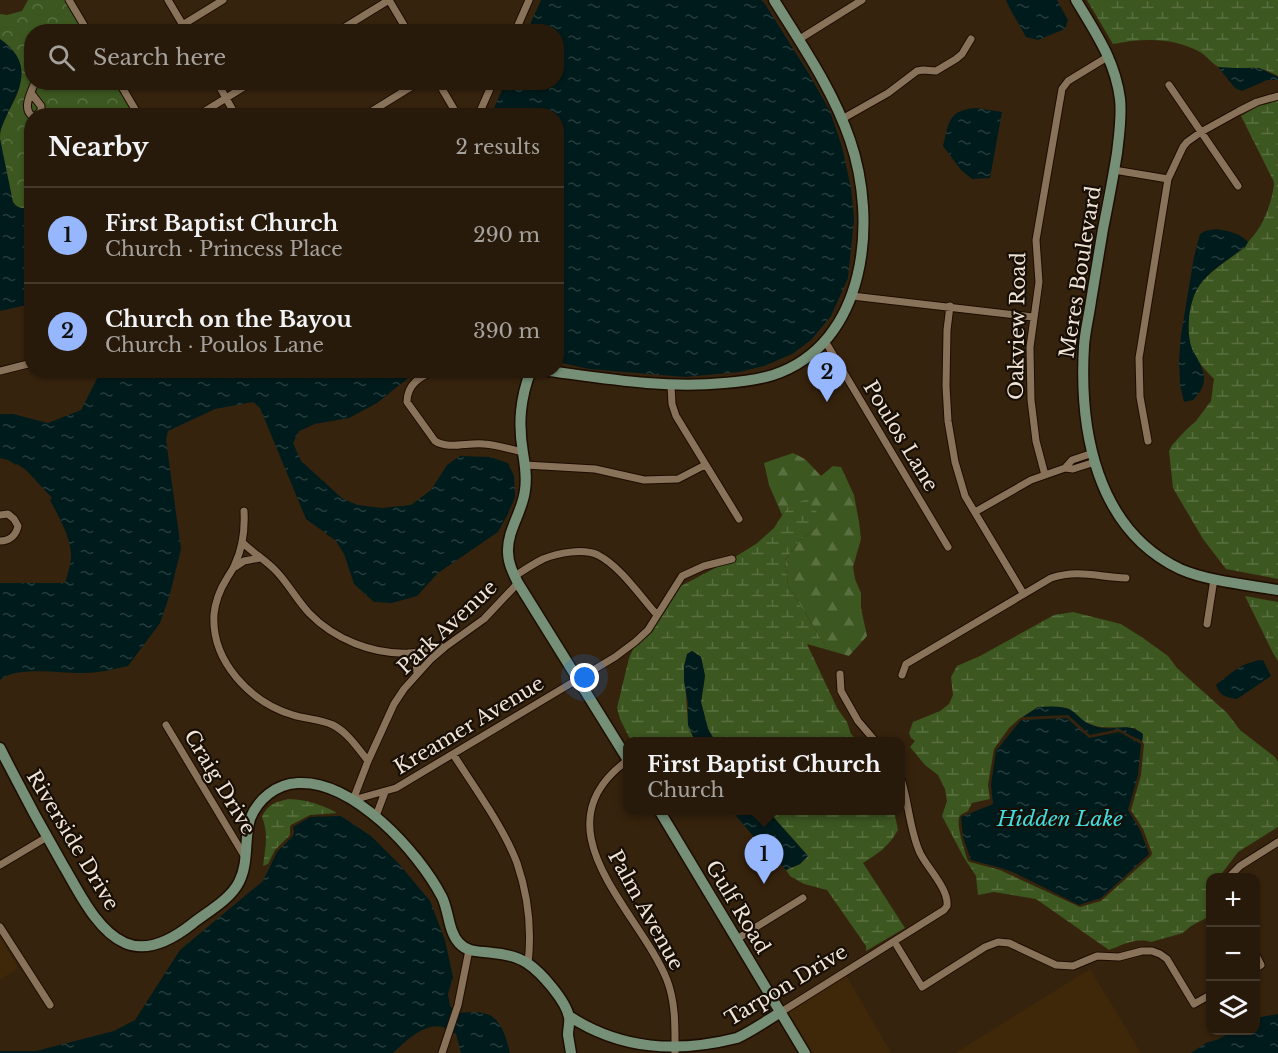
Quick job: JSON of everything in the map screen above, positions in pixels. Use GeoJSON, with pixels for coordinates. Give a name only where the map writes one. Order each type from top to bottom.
{"type":"FeatureCollection","features":[{"type":"Feature","properties":{"kind":"street"},"geometry":{"type":"LineString","coordinates":[[69,0],[83,24]]}},
{"type":"Feature","properties":{"kind":"street"},"geometry":{"type":"LineString","coordinates":[[168,0],[182,24]]}},
{"type":"Feature","properties":{"kind":"street"},"geometry":{"type":"LineString","coordinates":[[190,24],[223,0]]}},
{"type":"Feature","properties":{"kind":"street"},"geometry":{"type":"LineString","coordinates":[[350,24],[389,0],[403,24]]}},
{"type":"Feature","properties":{"kind":"street"},"geometry":{"type":"LineString","coordinates":[[518,24],[529,0]]}},
{"type":"Feature","properties":{"kind":"street"},"geometry":{"type":"LineString","coordinates":[[564,373],[671,385],[729,383],[757,379],[773,375],[799,362],[815,351],[839,323],[852,296],[861,251],[860,186],[842,119],[822,79],[774,0]]}},
{"type":"Feature","properties":{"kind":"street"},"geometry":{"type":"LineString","coordinates":[[798,40],[862,0]]}},
{"type":"Feature","properties":{"kind":"street","name":"Meres Boulevard"},"geometry":{"type":"LineString","coordinates":[[1076,0],[1109,56],[1120,102],[1120,133],[1084,344],[1085,405],[1094,458],[1104,488],[1122,522],[1157,556],[1195,574],[1278,590]]}},
{"type":"Feature","properties":{"kind":"street"},"geometry":{"type":"LineString","coordinates":[[842,119],[888,93],[917,71],[933,71],[956,58],[962,54],[971,39]]}},
{"type":"Feature","properties":{"kind":"street","name":"Oakview Road"},"geometry":{"type":"LineString","coordinates":[[1045,474],[1036,441],[1031,400],[1030,347],[1039,282],[1036,243],[1040,213],[1061,91],[1068,81],[1109,56]]}},
{"type":"Feature","properties":{"kind":"street"},"geometry":{"type":"LineString","coordinates":[[1168,85],[1238,186]]}},
{"type":"Feature","properties":{"kind":"street"},"geometry":{"type":"LineString","coordinates":[[27,108],[32,90]]}},
{"type":"Feature","properties":{"kind":"street"},"geometry":{"type":"LineString","coordinates":[[124,90],[134,108]]}},
{"type":"Feature","properties":{"kind":"street"},"geometry":{"type":"LineString","coordinates":[[222,90],[232,108]]}},
{"type":"Feature","properties":{"kind":"street"},"geometry":{"type":"LineString","coordinates":[[210,108],[239,90]]}},
{"type":"Feature","properties":{"kind":"street"},"geometry":{"type":"LineString","coordinates":[[377,108],[406,90]]}},
{"type":"Feature","properties":{"kind":"street"},"geometry":{"type":"LineString","coordinates":[[443,90],[453,108]]}},
{"type":"Feature","properties":{"kind":"street"},"geometry":{"type":"LineString","coordinates":[[482,108],[489,90]]}},
{"type":"Feature","properties":{"kind":"street"},"geometry":{"type":"LineString","coordinates":[[31,93],[40,108]]}},
{"type":"Feature","properties":{"kind":"street"},"geometry":{"type":"LineString","coordinates":[[1148,441],[1140,397],[1139,358],[1168,179],[1183,147],[1201,132],[1247,106],[1278,96]]}},
{"type":"Feature","properties":{"kind":"street"},"geometry":{"type":"LineString","coordinates":[[1114,170],[1168,179]]}},
{"type":"Feature","properties":{"kind":"street"},"geometry":{"type":"LineString","coordinates":[[852,296],[1034,317]]}},
{"type":"Feature","properties":{"kind":"street"},"geometry":{"type":"LineString","coordinates":[[950,306],[946,386],[948,421],[954,459],[962,489],[1023,593]]}},
{"type":"Feature","properties":{"kind":"street","name":"Poulos Lane"},"geometry":{"type":"LineString","coordinates":[[825,341],[948,547]]}},
{"type":"Feature","properties":{"kind":"street"},"geometry":{"type":"LineString","coordinates":[[0,371],[24,365]]}},
{"type":"Feature","properties":{"kind":"street"},"geometry":{"type":"LineString","coordinates":[[421,378],[409,389],[406,402],[438,444],[486,444],[523,452]]}},
{"type":"Feature","properties":{"kind":"street"},"geometry":{"type":"LineString","coordinates":[[528,378],[521,403],[520,425],[526,481],[524,499],[511,534],[508,550],[509,562],[516,579],[623,753]]}},
{"type":"Feature","properties":{"kind":"street"},"geometry":{"type":"LineString","coordinates":[[671,385],[675,414],[739,519]]}},
{"type":"Feature","properties":{"kind":"street"},"geometry":{"type":"LineString","coordinates":[[975,512],[1025,483],[1065,468],[1072,460],[1094,458]]}},
{"type":"Feature","properties":{"kind":"street"},"geometry":{"type":"LineString","coordinates":[[525,465],[595,469],[644,480],[678,479],[705,465]]}},
{"type":"Feature","properties":{"kind":"street"},"geometry":{"type":"LineString","coordinates":[[244,511],[245,528],[242,542],[234,567],[224,583],[214,614],[218,643],[223,657],[246,688],[266,703],[293,715],[333,725],[368,761]]}},
{"type":"Feature","properties":{"kind":"street"},"geometry":{"type":"LineString","coordinates":[[0,515],[8,514],[18,526],[12,538],[0,541]]}},
{"type":"Feature","properties":{"kind":"street"},"geometry":{"type":"LineString","coordinates":[[242,542],[278,573],[311,615],[353,643],[372,649],[409,653],[445,647]]}},
{"type":"Feature","properties":{"kind":"street","name":"Park Avenue"},"geometry":{"type":"LineString","coordinates":[[353,800],[394,704],[404,689],[417,673],[445,647],[484,619],[516,579],[542,560],[564,552],[591,553],[599,556],[621,573],[657,615]]}},
{"type":"Feature","properties":{"kind":"street"},"geometry":{"type":"LineString","coordinates":[[234,567],[244,561],[260,558]]}},
{"type":"Feature","properties":{"kind":"street","name":"Kreamer Avenue"},"geometry":{"type":"LineString","coordinates":[[353,800],[396,788],[579,680],[615,657],[648,630],[682,576],[704,566],[732,559]]}},
{"type":"Feature","properties":{"kind":"street"},"geometry":{"type":"LineString","coordinates":[[902,675],[906,664],[1051,578],[1067,573],[1083,573],[1126,578]]}},
{"type":"Feature","properties":{"kind":"street"},"geometry":{"type":"LineString","coordinates":[[1207,624],[1214,579]]}},
{"type":"Feature","properties":{"kind":"street"},"geometry":{"type":"LineString","coordinates":[[409,653],[416,663],[417,673]]}},
{"type":"Feature","properties":{"kind":"street"},"geometry":{"type":"LineString","coordinates":[[840,674],[841,691],[858,721],[872,737]]}},
{"type":"Feature","properties":{"kind":"street","name":"Craig Drive"},"geometry":{"type":"LineString","coordinates":[[166,725],[245,857]]}},
{"type":"Feature","properties":{"kind":"street","name":"Riverside Drive"},"geometry":{"type":"LineString","coordinates":[[0,748],[47,837],[97,920],[124,943],[146,946],[169,939],[184,931],[223,900],[240,881],[244,870],[248,825],[252,812],[263,798],[276,789],[295,783],[313,784],[353,800],[375,816],[398,838],[426,872],[444,901],[457,940],[469,951]]}},
{"type":"Feature","properties":{"kind":"street"},"geometry":{"type":"LineString","coordinates":[[453,754],[497,824],[516,861],[529,915],[528,963]]}},
{"type":"Feature","properties":{"kind":"street","name":"Palm Avenue"},"geometry":{"type":"LineString","coordinates":[[623,763],[608,776],[594,799],[590,817],[590,835],[601,871],[648,945],[668,982],[674,1010],[675,1052]]}},
{"type":"Feature","properties":{"kind":"street"},"geometry":{"type":"LineString","coordinates":[[375,816],[385,792]]}},
{"type":"Feature","properties":{"kind":"street","name":"Tarpon Drive"},"geometry":{"type":"LineString","coordinates":[[569,1016],[600,1035],[629,1046],[675,1052],[701,1049],[749,1031],[944,910],[948,903],[946,895],[917,846],[905,793]]}},
{"type":"Feature","properties":{"kind":"street","name":"Gulf Road"},"geometry":{"type":"LineString","coordinates":[[661,815],[805,1053]]}},
{"type":"Feature","properties":{"kind":"street"},"geometry":{"type":"LineString","coordinates":[[0,865],[47,837]]}},
{"type":"Feature","properties":{"kind":"street"},"geometry":{"type":"LineString","coordinates":[[1233,873],[1278,842]]}},
{"type":"Feature","properties":{"kind":"street"},"geometry":{"type":"LineString","coordinates":[[737,939],[803,898]]}},
{"type":"Feature","properties":{"kind":"street"},"geometry":{"type":"LineString","coordinates":[[0,927],[50,1005]]}},
{"type":"Feature","properties":{"kind":"street"},"geometry":{"type":"LineString","coordinates":[[897,946],[922,987],[985,947],[1002,942],[1063,966],[1073,966],[1097,956],[1119,957],[1146,950],[1160,954],[1167,959],[1194,1004],[1206,997]]}},
{"type":"Feature","properties":{"kind":"street"},"geometry":{"type":"LineString","coordinates":[[442,1053],[458,1005],[469,951],[503,955],[528,963],[553,988],[569,1016],[570,1053]]}},
{"type":"Feature","properties":{"kind":"shaded area"},"geometry":{"type":"Polygon","coordinates":[[[0,937],[18,968],[0,980],[0,937]]]}},
{"type":"Feature","properties":{"kind":"shaded area"},"geometry":{"type":"Polygon","coordinates":[[[1090,969],[1141,1053],[955,1053],[1090,969]]]}},
{"type":"Feature","properties":{"kind":"shaded area"},"geometry":{"type":"Polygon","coordinates":[[[846,975],[891,1053],[809,1053],[786,1012],[846,975]]]}},
{"type":"Feature","properties":{"kind":"green space"},"geometry":{"type":"Polygon","coordinates":[[[28,0],[65,0],[79,24],[24,24],[24,90],[118,90],[130,108],[24,108],[24,208],[21,208],[14,204],[11,198],[0,139],[5,118],[20,85],[20,65],[14,52],[0,39],[0,14],[7,15],[22,11],[28,0]]]}},
{"type":"Feature","properties":{"kind":"green space"},"geometry":{"type":"Polygon","coordinates":[[[1087,0],[1278,0],[1278,76],[1259,68],[1219,67],[1200,52],[1169,41],[1147,40],[1113,44],[1087,0]]]}},
{"type":"Feature","properties":{"kind":"green space"},"geometry":{"type":"Polygon","coordinates":[[[1278,100],[1278,579],[1226,569],[1203,539],[1173,488],[1169,451],[1211,401],[1214,379],[1204,369],[1194,353],[1188,334],[1189,315],[1194,296],[1207,277],[1245,247],[1263,221],[1272,194],[1274,182],[1241,116],[1262,104],[1278,100]]]}},
{"type":"Feature","properties":{"kind":"green space"},"geometry":{"type":"Polygon","coordinates":[[[793,453],[805,459],[821,476],[833,466],[841,467],[854,495],[861,539],[853,567],[861,593],[861,608],[867,636],[849,656],[828,650],[788,585],[785,560],[800,540],[816,528],[788,506],[782,515],[769,485],[764,463],[793,453]]]}},
{"type":"Feature","properties":{"kind":"green space"},"geometry":{"type":"Polygon","coordinates":[[[807,499],[818,514],[816,528],[800,540],[785,560],[788,585],[828,650],[807,644],[837,708],[854,737],[713,737],[708,729],[701,702],[705,676],[701,657],[692,651],[684,666],[688,725],[693,737],[629,737],[617,708],[629,658],[634,647],[651,632],[677,588],[719,566],[735,562],[735,557],[756,544],[774,528],[788,506],[807,499]]]}},
{"type":"Feature","properties":{"kind":"green space"},"geometry":{"type":"Polygon","coordinates":[[[1245,596],[1278,602],[1278,661],[1273,653],[1245,596]]]}},
{"type":"Feature","properties":{"kind":"green space"},"geometry":{"type":"Polygon","coordinates":[[[1073,612],[1121,624],[1168,656],[1177,668],[1227,713],[1240,730],[1275,757],[1278,762],[1278,827],[1238,852],[1222,873],[1206,873],[1206,918],[1183,933],[1151,942],[1135,941],[1109,950],[1036,899],[994,892],[978,895],[976,876],[942,816],[947,801],[945,789],[938,775],[925,765],[910,747],[915,741],[909,733],[913,722],[940,711],[949,704],[953,695],[951,677],[957,666],[980,656],[1054,615],[1073,612]],[[1038,707],[1019,719],[1009,728],[994,749],[988,785],[990,799],[972,803],[959,820],[961,838],[968,861],[1000,870],[1080,907],[1101,901],[1152,853],[1143,829],[1131,810],[1141,775],[1143,737],[1135,728],[1099,727],[1084,722],[1069,709],[1038,707]]]}},
{"type":"Feature","properties":{"kind":"green space"},"geometry":{"type":"Polygon","coordinates":[[[289,799],[314,803],[337,813],[310,815],[291,825],[290,835],[275,850],[268,864],[263,866],[266,835],[262,817],[272,804],[289,799]]]}},
{"type":"Feature","properties":{"kind":"green space"},"geometry":{"type":"Polygon","coordinates":[[[772,815],[895,815],[898,830],[891,841],[863,863],[905,928],[866,951],[866,946],[827,890],[804,884],[790,876],[786,870],[800,864],[808,856],[772,815]]]}},
{"type":"Feature","properties":{"kind":"water"},"geometry":{"type":"Polygon","coordinates":[[[541,0],[761,0],[765,4],[830,111],[842,147],[851,188],[854,219],[848,278],[831,316],[811,340],[792,354],[764,366],[739,372],[685,377],[589,369],[564,364],[564,108],[494,108],[502,90],[564,90],[564,24],[530,24],[541,0]]]}},
{"type":"Feature","properties":{"kind":"water"},"geometry":{"type":"Polygon","coordinates":[[[1006,0],[1057,0],[1068,20],[1065,29],[1038,40],[1026,37],[1006,0]]]}},
{"type":"Feature","properties":{"kind":"water"},"geometry":{"type":"Polygon","coordinates":[[[0,39],[13,50],[22,72],[16,95],[0,132],[0,39]]]}},
{"type":"Feature","properties":{"kind":"water"},"geometry":{"type":"Polygon","coordinates":[[[1218,67],[1259,68],[1278,77],[1278,80],[1267,80],[1242,91],[1235,88],[1218,67]]]}},
{"type":"Feature","properties":{"kind":"water"},"geometry":{"type":"Polygon","coordinates":[[[976,108],[1002,112],[990,178],[972,179],[961,170],[943,146],[951,119],[960,111],[976,108]]]}},
{"type":"Feature","properties":{"kind":"water"},"geometry":{"type":"Polygon","coordinates":[[[0,139],[13,202],[24,208],[24,306],[0,311],[0,139]]]}},
{"type":"Feature","properties":{"kind":"water"},"geometry":{"type":"Polygon","coordinates":[[[1216,229],[1238,234],[1248,242],[1245,247],[1208,275],[1196,292],[1189,315],[1189,339],[1191,348],[1203,370],[1204,380],[1201,390],[1193,400],[1184,402],[1180,385],[1179,360],[1194,257],[1200,234],[1216,229]]]}},
{"type":"Feature","properties":{"kind":"water"},"geometry":{"type":"Polygon","coordinates":[[[97,378],[408,378],[377,403],[349,418],[315,424],[299,431],[293,443],[301,461],[343,499],[358,505],[382,508],[411,505],[431,490],[447,465],[460,456],[490,457],[508,463],[514,476],[515,497],[498,532],[438,573],[417,596],[392,603],[374,602],[354,584],[344,554],[336,541],[306,519],[260,408],[253,402],[215,409],[168,431],[166,440],[181,549],[160,623],[128,666],[90,673],[28,671],[7,675],[0,680],[0,583],[65,583],[71,551],[61,521],[50,500],[52,498],[26,470],[0,458],[0,414],[13,414],[48,423],[81,410],[97,378]]]}},
{"type":"Feature","properties":{"kind":"water"},"geometry":{"type":"Polygon","coordinates":[[[692,651],[701,657],[705,676],[701,702],[708,729],[713,737],[693,737],[688,725],[688,703],[684,681],[687,654],[692,651]]]}},
{"type":"Feature","properties":{"kind":"water"},"geometry":{"type":"Polygon","coordinates":[[[1263,660],[1271,676],[1237,699],[1226,697],[1219,692],[1216,685],[1232,672],[1244,665],[1263,660]]]}},
{"type":"Feature","properties":{"kind":"water"},"geometry":{"type":"Polygon","coordinates":[[[1038,707],[1067,708],[1093,726],[1131,728],[1143,734],[1142,741],[1118,729],[1090,735],[1068,715],[1023,717],[1038,707]]]}},
{"type":"Feature","properties":{"kind":"water","name":"Hidden Lake"},"geometry":{"type":"Polygon","coordinates":[[[1067,718],[1089,738],[1119,732],[1141,744],[1138,775],[1128,810],[1140,830],[1149,854],[1101,898],[1079,905],[1015,873],[971,860],[963,837],[961,817],[993,804],[991,785],[996,751],[1021,720],[1067,718]]]}},
{"type":"Feature","properties":{"kind":"water"},"geometry":{"type":"Polygon","coordinates":[[[735,815],[772,815],[808,856],[800,864],[786,870],[735,815]]]}},
{"type":"Feature","properties":{"kind":"water"},"geometry":{"type":"Polygon","coordinates":[[[341,816],[371,836],[399,864],[430,901],[445,940],[453,977],[448,994],[450,1006],[457,1013],[479,1013],[491,1016],[499,1024],[510,1053],[461,1053],[456,1034],[436,1026],[415,1034],[393,1053],[0,1053],[0,1051],[36,1051],[114,1031],[135,1020],[180,950],[263,881],[277,852],[293,836],[293,827],[310,817],[341,816]]]}},
{"type":"Feature","properties":{"kind":"water"},"geometry":{"type":"Polygon","coordinates":[[[1278,1014],[1278,1053],[1191,1053],[1206,1043],[1226,1035],[1260,1035],[1261,1017],[1278,1014]]]}},
{"type":"Feature","properties":{"kind":"place","name":"Church on the Bayou"},"geometry":{"type":"Point","coordinates":[827,402]}},
{"type":"Feature","properties":{"kind":"place","name":"First Baptist Church"},"geometry":{"type":"Point","coordinates":[764,884]}}]}
